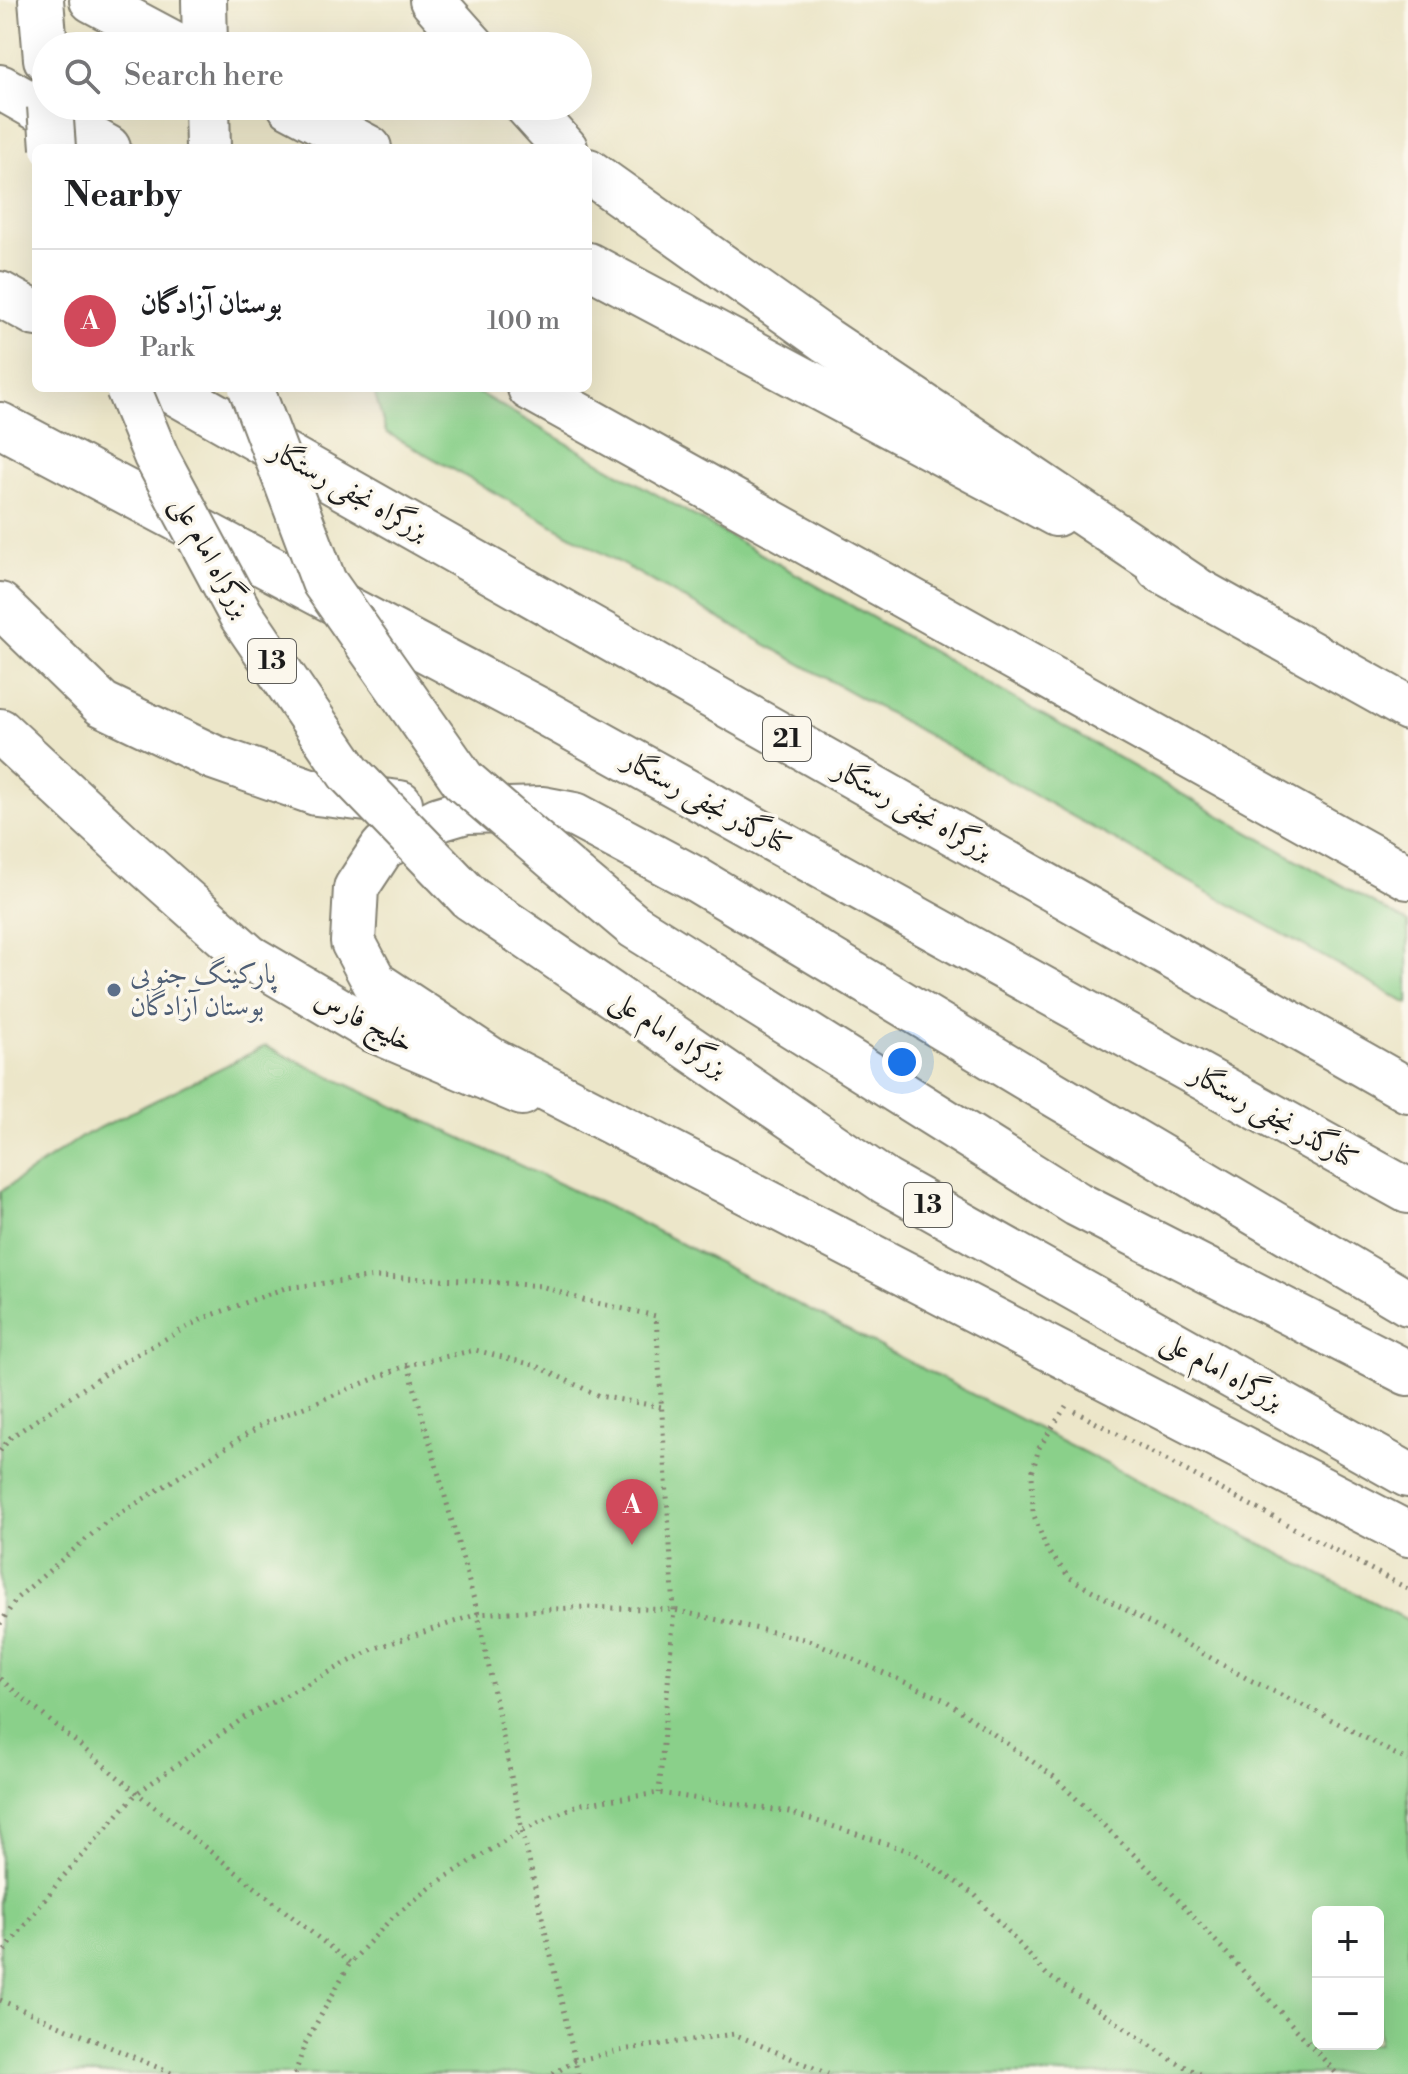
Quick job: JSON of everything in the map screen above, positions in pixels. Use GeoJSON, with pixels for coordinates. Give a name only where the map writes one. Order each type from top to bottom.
{"type":"FeatureCollection","features":[{"type":"Feature","properties":{"kind":"main road"},"geometry":{"type":"LineString","coordinates":[[41,0],[44,32]]}},
{"type":"Feature","properties":{"kind":"main road"},"geometry":{"type":"LineString","coordinates":[[92,0],[152,32]]}},
{"type":"Feature","properties":{"kind":"main road"},"geometry":{"type":"LineString","coordinates":[[204,0],[205,32]]}},
{"type":"Feature","properties":{"kind":"main road"},"geometry":{"type":"LineString","coordinates":[[432,0],[461,32]]}},
{"type":"Feature","properties":{"kind":"main road"},"geometry":{"type":"LineString","coordinates":[[0,87],[32,105]]}},
{"type":"Feature","properties":{"kind":"main road"},"geometry":{"type":"LineString","coordinates":[[51,120],[53,144]]}},
{"type":"Feature","properties":{"kind":"main road"},"geometry":{"type":"LineString","coordinates":[[58,120],[101,144]]}},
{"type":"Feature","properties":{"kind":"main road"},"geometry":{"type":"LineString","coordinates":[[207,120],[208,144]]}},
{"type":"Feature","properties":{"kind":"main road"},"geometry":{"type":"LineString","coordinates":[[316,120],[361,144]]}},
{"type":"Feature","properties":{"kind":"main road"},"geometry":{"type":"LineString","coordinates":[[540,120],[561,144]]}},
{"type":"Feature","properties":{"kind":"main road"},"geometry":{"type":"LineString","coordinates":[[592,174],[827,341],[1193,587]]}},
{"type":"Feature","properties":{"kind":"main road"},"geometry":{"type":"LineString","coordinates":[[592,267],[1193,587],[1408,708]]}},
{"type":"Feature","properties":{"kind":"main road"},"geometry":{"type":"LineString","coordinates":[[0,294],[32,312]]}},
{"type":"Feature","properties":{"kind":"main road","name":"بزرگراه امام علی"},"geometry":{"type":"LineString","coordinates":[[130,392],[156,456],[241,615],[349,773],[470,898],[886,1182],[1408,1475]]}},
{"type":"Feature","properties":{"kind":"main road","name":"بزرگراه نجفی رستگار"},"geometry":{"type":"LineString","coordinates":[[174,392],[1408,1090]]}},
{"type":"Feature","properties":{"kind":"main road"},"geometry":{"type":"LineString","coordinates":[[253,392],[324,582],[463,780],[577,878],[634,926],[1077,1204],[1408,1373]]}},
{"type":"Feature","properties":{"kind":"main road"},"geometry":{"type":"LineString","coordinates":[[537,392],[1408,877]]}},
{"type":"Feature","properties":{"kind":"main road","name":"کنارگذر نجفی رستگار"},"geometry":{"type":"LineString","coordinates":[[0,425],[545,713],[1408,1191]]}},
{"type":"Feature","properties":{"kind":"main road"},"geometry":{"type":"LineString","coordinates":[[0,605],[102,704],[213,757],[316,793],[466,811],[543,809],[575,815],[697,880],[1038,1086],[1408,1303]]}},
{"type":"Feature","properties":{"kind":"main road","name":"خلیج فارس"},"geometry":{"type":"LineString","coordinates":[[0,731],[249,957],[371,1029],[704,1170]]}},
{"type":"Feature","properties":{"kind":"main road"},"geometry":{"type":"LineString","coordinates":[[466,811],[439,819],[383,847],[356,888],[353,942],[375,983],[490,1059],[1408,1534]]}},
{"type":"Feature","properties":{"kind":"path"},"geometry":{"type":"LineString","coordinates":[[0,1451],[11,1437],[121,1363],[204,1318],[285,1288],[375,1277],[465,1280],[541,1286],[583,1300],[656,1316],[674,1610],[659,1793]]}},
{"type":"Feature","properties":{"kind":"path"},"geometry":{"type":"LineString","coordinates":[[0,1624],[17,1598],[119,1515],[265,1423],[408,1365],[475,1350],[537,1366],[599,1396],[662,1407]]}},
{"type":"Feature","properties":{"kind":"path"},"geometry":{"type":"LineString","coordinates":[[408,1365],[478,1614],[522,1830],[578,2074]]}},
{"type":"Feature","properties":{"kind":"path"},"geometry":{"type":"LineString","coordinates":[[1066,1406],[1039,1448],[1032,1473],[1033,1513],[1047,1550],[1070,1578],[1246,1678],[1408,1761]]}},
{"type":"Feature","properties":{"kind":"path"},"geometry":{"type":"LineString","coordinates":[[0,1957],[60,1880],[137,1793],[245,1717],[373,1649],[478,1614],[586,1607],[674,1610],[812,1641],[945,1700],[1053,1776],[1159,1879],[1337,2074]]}},
{"type":"Feature","properties":{"kind":"path"},"geometry":{"type":"LineString","coordinates":[[0,1679],[350,1963]]}},
{"type":"Feature","properties":{"kind":"path"},"geometry":{"type":"LineString","coordinates":[[295,2074],[305,2044],[350,1963],[391,1919],[435,1884],[522,1830],[580,1804],[659,1793],[789,1812],[912,1852],[975,1895],[1047,1975],[1172,2060],[1200,2074]]}},
{"type":"Feature","properties":{"kind":"path"},"geometry":{"type":"LineString","coordinates":[[0,2000],[173,2074]]}},
{"type":"Feature","properties":{"kind":"path"},"geometry":{"type":"LineString","coordinates":[[553,2074],[575,2061],[628,2049],[734,2034],[828,2074]]}},
{"type":"Feature","properties":{"kind":"green space"},"geometry":{"type":"Polygon","coordinates":[[[374,392],[477,392],[1408,923],[1408,1004],[386,432],[374,392]]]}},
{"type":"Feature","properties":{"kind":"green space"},"geometry":{"type":"Polygon","coordinates":[[[265,1046],[628,1216],[1408,1620],[1408,2074],[0,2074],[0,1192],[83,1136],[265,1046]]]}},
{"type":"Feature","properties":{"kind":"place","name":"پارکینگ جنوبی بوستان آزادگان"},"geometry":{"type":"Point","coordinates":[114,990]}},
{"type":"Feature","properties":{"kind":"place","name":"بوستان آزادگان"},"geometry":{"type":"Point","coordinates":[632,1545]}}]}
